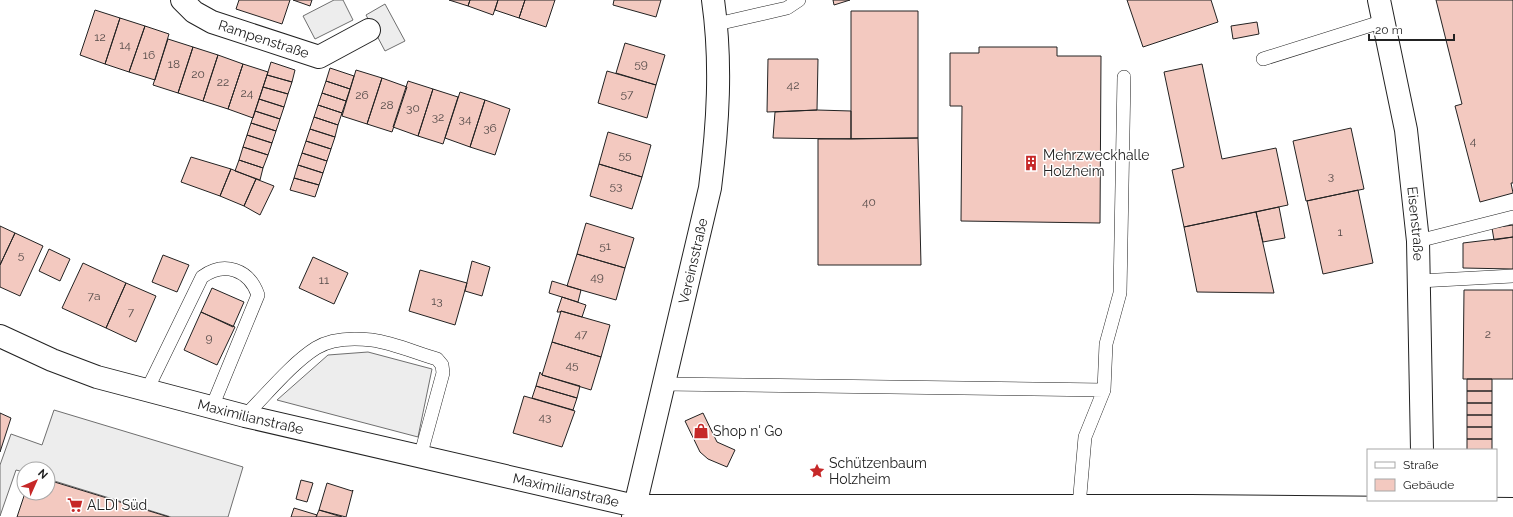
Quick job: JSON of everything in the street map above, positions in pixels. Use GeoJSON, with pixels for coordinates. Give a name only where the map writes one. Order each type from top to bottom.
{"type":"FeatureCollection","features":[{"type":"Feature","properties":{"kind":"street","name":"Rampenstraße"},"geometry":{"type":"LineString","coordinates":[[182,0],[194,12],[212,22],[319,57],[369,30]]}},
{"type":"Feature","properties":{"kind":"street","name":"Vereinsstraße"},"geometry":{"type":"LineString","coordinates":[[634,511],[710,188],[717,137],[719,91],[717,24],[713,0]]}},
{"type":"Feature","properties":{"kind":"street","name":"Eisenstraße"},"geometry":{"type":"LineString","coordinates":[[1379,0],[1406,130],[1418,241],[1422,449]]}},
{"type":"Feature","properties":{"kind":"street","name":"Maximilianstraße"},"geometry":{"type":"LineString","coordinates":[[0,336],[52,360],[97,378],[245,416],[420,457],[634,511],[1040,512],[1079,506],[1422,504],[1513,509]]}},
{"type":"Feature","properties":{"kind":"lane"},"geometry":{"type":"LineString","coordinates":[[717,24],[787,8],[799,0]]}},
{"type":"Feature","properties":{"kind":"lane"},"geometry":{"type":"LineString","coordinates":[[1263,58],[1384,21]]}},
{"type":"Feature","properties":{"kind":"lane"},"geometry":{"type":"LineString","coordinates":[[1079,506],[1085,437],[1104,390],[1106,344],[1120,293],[1124,77]]}},
{"type":"Feature","properties":{"kind":"lane"},"geometry":{"type":"LineString","coordinates":[[1418,241],[1513,217]]}},
{"type":"Feature","properties":{"kind":"lane"},"geometry":{"type":"LineString","coordinates":[[147,390],[202,277],[210,271],[224,267],[246,275],[254,284],[258,295],[212,407]]}},
{"type":"Feature","properties":{"kind":"lane"},"geometry":{"type":"LineString","coordinates":[[1419,281],[1513,276]]}},
{"type":"Feature","properties":{"kind":"lane"},"geometry":{"type":"LineString","coordinates":[[245,416],[316,348],[333,341],[356,339],[374,340],[437,359],[442,365],[443,373],[420,457]]}},
{"type":"Feature","properties":{"kind":"lane"},"geometry":{"type":"LineString","coordinates":[[664,384],[1104,390]]}},
{"type":"Feature","properties":{"kind":"shaded area"},"geometry":{"type":"Polygon","coordinates":[[[334,0],[343,0],[353,20],[315,39],[303,16],[334,0]]]}},
{"type":"Feature","properties":{"kind":"shaded area"},"geometry":{"type":"Polygon","coordinates":[[[385,4],[405,41],[385,51],[366,15],[385,4]]]}},
{"type":"Feature","properties":{"kind":"shaded area"},"geometry":{"type":"Polygon","coordinates":[[[368,352],[432,369],[418,437],[277,400],[328,355],[368,352]]]}},
{"type":"Feature","properties":{"kind":"shaded area"},"geometry":{"type":"Polygon","coordinates":[[[54,410],[243,467],[228,517],[171,517],[56,481],[56,461],[16,461],[16,470],[0,516],[0,465],[11,434],[42,445],[54,410]]]}},
{"type":"Feature","properties":{"kind":"building"},"geometry":{"type":"Polygon","coordinates":[[[239,0],[290,0],[282,24],[236,9],[239,0]]]}},
{"type":"Feature","properties":{"kind":"building"},"geometry":{"type":"Polygon","coordinates":[[[293,0],[312,0],[310,6],[293,0]]]}},
{"type":"Feature","properties":{"kind":"building"},"geometry":{"type":"Polygon","coordinates":[[[449,0],[470,0],[468,6],[449,0]]]}},
{"type":"Feature","properties":{"kind":"building"},"geometry":{"type":"Polygon","coordinates":[[[470,0],[498,0],[493,15],[468,6],[470,0]]]}},
{"type":"Feature","properties":{"kind":"building"},"geometry":{"type":"Polygon","coordinates":[[[498,0],[525,0],[519,18],[495,10],[498,0]]]}},
{"type":"Feature","properties":{"kind":"building"},"geometry":{"type":"Polygon","coordinates":[[[525,0],[555,0],[546,27],[519,18],[525,0]]]}},
{"type":"Feature","properties":{"kind":"building"},"geometry":{"type":"Polygon","coordinates":[[[614,0],[661,0],[656,17],[613,5],[614,0]]]}},
{"type":"Feature","properties":{"kind":"building"},"geometry":{"type":"Polygon","coordinates":[[[833,0],[850,0],[834,5],[833,0]]]}},
{"type":"Feature","properties":{"kind":"building"},"geometry":{"type":"Polygon","coordinates":[[[1127,0],[1211,0],[1218,22],[1143,47],[1127,0]]]}},
{"type":"Feature","properties":{"kind":"building"},"geometry":{"type":"Polygon","coordinates":[[[1436,0],[1513,0],[1513,183],[1511,183],[1513,193],[1480,202],[1455,106],[1462,104],[1436,0]]]}},
{"type":"Feature","properties":{"kind":"building"},"geometry":{"type":"Polygon","coordinates":[[[95,10],[120,18],[105,64],[80,55],[95,10]]]}},
{"type":"Feature","properties":{"kind":"building"},"geometry":{"type":"Polygon","coordinates":[[[851,11],[918,11],[918,138],[851,139],[851,11]]]}},
{"type":"Feature","properties":{"kind":"building"},"geometry":{"type":"Polygon","coordinates":[[[120,18],[145,26],[129,72],[105,64],[120,18]]]}},
{"type":"Feature","properties":{"kind":"building"},"geometry":{"type":"Polygon","coordinates":[[[1257,22],[1259,34],[1233,39],[1231,26],[1257,22]]]}},
{"type":"Feature","properties":{"kind":"building"},"geometry":{"type":"Polygon","coordinates":[[[145,26],[169,34],[155,80],[129,72],[145,26]]]}},
{"type":"Feature","properties":{"kind":"building"},"geometry":{"type":"Polygon","coordinates":[[[168,39],[193,47],[178,93],[153,85],[168,39]]]}},
{"type":"Feature","properties":{"kind":"building"},"geometry":{"type":"Polygon","coordinates":[[[625,43],[665,55],[656,85],[616,73],[625,43]]]}},
{"type":"Feature","properties":{"kind":"building"},"geometry":{"type":"Polygon","coordinates":[[[193,47],[218,55],[203,101],[178,93],[193,47]]]}},
{"type":"Feature","properties":{"kind":"building","name":"Mehrzweckhalle Holzheim"},"geometry":{"type":"Polygon","coordinates":[[[979,47],[1057,47],[1057,56],[1101,56],[1100,223],[961,221],[962,106],[950,106],[950,53],[979,53],[979,47]]]}},
{"type":"Feature","properties":{"kind":"building"},"geometry":{"type":"Polygon","coordinates":[[[218,55],[243,64],[228,109],[203,101],[218,55]]]}},
{"type":"Feature","properties":{"kind":"building"},"geometry":{"type":"Polygon","coordinates":[[[768,59],[818,59],[817,110],[767,112],[768,59]]]}},
{"type":"Feature","properties":{"kind":"building"},"geometry":{"type":"Polygon","coordinates":[[[271,62],[295,70],[292,82],[267,75],[271,62]]]}},
{"type":"Feature","properties":{"kind":"building"},"geometry":{"type":"Polygon","coordinates":[[[243,64],[268,72],[253,118],[228,109],[243,64]]]}},
{"type":"Feature","properties":{"kind":"building"},"geometry":{"type":"Polygon","coordinates":[[[1202,64],[1222,159],[1276,148],[1288,205],[1184,227],[1172,170],[1184,167],[1164,72],[1202,64]]]}},
{"type":"Feature","properties":{"kind":"building"},"geometry":{"type":"Polygon","coordinates":[[[330,68],[354,76],[350,89],[326,81],[330,68]]]}},
{"type":"Feature","properties":{"kind":"building"},"geometry":{"type":"Polygon","coordinates":[[[356,70],[382,78],[367,124],[342,116],[356,70]]]}},
{"type":"Feature","properties":{"kind":"building"},"geometry":{"type":"Polygon","coordinates":[[[607,71],[656,85],[647,118],[598,103],[607,71]]]}},
{"type":"Feature","properties":{"kind":"building"},"geometry":{"type":"Polygon","coordinates":[[[267,75],[292,82],[288,94],[263,87],[267,75]]]}},
{"type":"Feature","properties":{"kind":"building"},"geometry":{"type":"Polygon","coordinates":[[[382,78],[407,87],[392,132],[367,124],[382,78]]]}},
{"type":"Feature","properties":{"kind":"building"},"geometry":{"type":"Polygon","coordinates":[[[326,81],[350,89],[346,101],[322,93],[326,81]]]}},
{"type":"Feature","properties":{"kind":"building"},"geometry":{"type":"Polygon","coordinates":[[[408,81],[433,89],[418,136],[393,127],[408,81]]]}},
{"type":"Feature","properties":{"kind":"building"},"geometry":{"type":"Polygon","coordinates":[[[263,87],[288,94],[284,107],[259,99],[263,87]]]}},
{"type":"Feature","properties":{"kind":"building"},"geometry":{"type":"Polygon","coordinates":[[[433,89],[458,97],[443,144],[418,136],[433,89]]]}},
{"type":"Feature","properties":{"kind":"building"},"geometry":{"type":"Polygon","coordinates":[[[460,92],[485,100],[470,147],[445,138],[460,92]]]}},
{"type":"Feature","properties":{"kind":"building"},"geometry":{"type":"Polygon","coordinates":[[[322,93],[346,101],[342,113],[318,105],[322,93]]]}},
{"type":"Feature","properties":{"kind":"building"},"geometry":{"type":"Polygon","coordinates":[[[259,99],[284,107],[280,119],[255,111],[259,99]]]}},
{"type":"Feature","properties":{"kind":"building"},"geometry":{"type":"Polygon","coordinates":[[[485,100],[510,109],[495,155],[470,147],[485,100]]]}},
{"type":"Feature","properties":{"kind":"building"},"geometry":{"type":"Polygon","coordinates":[[[318,105],[342,113],[338,125],[314,117],[318,105]]]}},
{"type":"Feature","properties":{"kind":"building"},"geometry":{"type":"Polygon","coordinates":[[[817,110],[851,111],[851,139],[773,138],[775,112],[817,110]]]}},
{"type":"Feature","properties":{"kind":"building"},"geometry":{"type":"Polygon","coordinates":[[[255,111],[280,119],[276,131],[251,123],[255,111]]]}},
{"type":"Feature","properties":{"kind":"building"},"geometry":{"type":"Polygon","coordinates":[[[314,117],[338,125],[335,137],[310,129],[314,117]]]}},
{"type":"Feature","properties":{"kind":"building"},"geometry":{"type":"Polygon","coordinates":[[[251,123],[276,131],[272,143],[247,135],[251,123]]]}},
{"type":"Feature","properties":{"kind":"building"},"geometry":{"type":"Polygon","coordinates":[[[1351,128],[1364,189],[1306,201],[1293,141],[1351,128]]]}},
{"type":"Feature","properties":{"kind":"building"},"geometry":{"type":"Polygon","coordinates":[[[310,129],[335,137],[331,149],[306,141],[310,129]]]}},
{"type":"Feature","properties":{"kind":"building"},"geometry":{"type":"Polygon","coordinates":[[[608,132],[651,145],[642,177],[599,164],[608,132]]]}},
{"type":"Feature","properties":{"kind":"building"},"geometry":{"type":"Polygon","coordinates":[[[247,135],[272,143],[268,155],[243,147],[247,135]]]}},
{"type":"Feature","properties":{"kind":"building"},"geometry":{"type":"Polygon","coordinates":[[[918,138],[921,265],[818,265],[818,139],[918,138]]]}},
{"type":"Feature","properties":{"kind":"building"},"geometry":{"type":"Polygon","coordinates":[[[306,141],[331,149],[327,161],[302,153],[306,141]]]}},
{"type":"Feature","properties":{"kind":"building"},"geometry":{"type":"Polygon","coordinates":[[[243,147],[268,155],[263,168],[239,160],[243,147]]]}},
{"type":"Feature","properties":{"kind":"building"},"geometry":{"type":"Polygon","coordinates":[[[302,153],[327,161],[323,173],[298,165],[302,153]]]}},
{"type":"Feature","properties":{"kind":"building"},"geometry":{"type":"Polygon","coordinates":[[[191,157],[231,169],[220,196],[181,182],[191,157]]]}},
{"type":"Feature","properties":{"kind":"building"},"geometry":{"type":"Polygon","coordinates":[[[239,160],[263,168],[260,180],[235,171],[239,160]]]}},
{"type":"Feature","properties":{"kind":"building"},"geometry":{"type":"Polygon","coordinates":[[[599,164],[642,177],[632,209],[590,196],[599,164]]]}},
{"type":"Feature","properties":{"kind":"building"},"geometry":{"type":"Polygon","coordinates":[[[298,165],[323,173],[319,185],[294,178],[298,165]]]}},
{"type":"Feature","properties":{"kind":"building"},"geometry":{"type":"Polygon","coordinates":[[[231,169],[256,179],[244,206],[220,196],[231,169]]]}},
{"type":"Feature","properties":{"kind":"building"},"geometry":{"type":"Polygon","coordinates":[[[294,178],[319,185],[315,197],[290,190],[294,178]]]}},
{"type":"Feature","properties":{"kind":"building"},"geometry":{"type":"Polygon","coordinates":[[[256,179],[274,186],[260,215],[244,206],[256,179]]]}},
{"type":"Feature","properties":{"kind":"building"},"geometry":{"type":"Polygon","coordinates":[[[1358,190],[1373,263],[1323,274],[1307,201],[1358,190]]]}},
{"type":"Feature","properties":{"kind":"building"},"geometry":{"type":"Polygon","coordinates":[[[1279,207],[1285,238],[1263,242],[1256,212],[1279,207]]]}},
{"type":"Feature","properties":{"kind":"building"},"geometry":{"type":"Polygon","coordinates":[[[1256,212],[1274,293],[1197,292],[1184,227],[1256,212]]]}},
{"type":"Feature","properties":{"kind":"building"},"geometry":{"type":"Polygon","coordinates":[[[586,223],[634,238],[625,268],[577,254],[586,223]]]}},
{"type":"Feature","properties":{"kind":"building"},"geometry":{"type":"Polygon","coordinates":[[[1513,225],[1513,237],[1494,240],[1492,228],[1513,225]]]}},
{"type":"Feature","properties":{"kind":"building"},"geometry":{"type":"Polygon","coordinates":[[[0,226],[15,233],[0,265],[0,226]]]}},
{"type":"Feature","properties":{"kind":"building"},"geometry":{"type":"Polygon","coordinates":[[[15,233],[43,246],[20,296],[0,287],[0,265],[15,233]]]}},
{"type":"Feature","properties":{"kind":"building"},"geometry":{"type":"Polygon","coordinates":[[[1513,237],[1513,269],[1463,268],[1463,243],[1513,237]]]}},
{"type":"Feature","properties":{"kind":"building"},"geometry":{"type":"Polygon","coordinates":[[[49,249],[70,259],[60,281],[39,271],[49,249]]]}},
{"type":"Feature","properties":{"kind":"building"},"geometry":{"type":"Polygon","coordinates":[[[577,254],[625,268],[616,300],[567,286],[577,254]]]}},
{"type":"Feature","properties":{"kind":"building"},"geometry":{"type":"Polygon","coordinates":[[[163,255],[189,265],[177,292],[152,282],[163,255]]]}},
{"type":"Feature","properties":{"kind":"building"},"geometry":{"type":"Polygon","coordinates":[[[313,257],[348,273],[334,304],[299,288],[313,257]]]}},
{"type":"Feature","properties":{"kind":"building"},"geometry":{"type":"Polygon","coordinates":[[[472,261],[490,267],[482,296],[465,291],[472,261]]]}},
{"type":"Feature","properties":{"kind":"building"},"geometry":{"type":"Polygon","coordinates":[[[83,263],[126,283],[106,328],[62,308],[83,263]]]}},
{"type":"Feature","properties":{"kind":"building"},"geometry":{"type":"Polygon","coordinates":[[[420,270],[467,283],[455,325],[409,311],[420,270]]]}},
{"type":"Feature","properties":{"kind":"building"},"geometry":{"type":"Polygon","coordinates":[[[552,281],[581,290],[578,302],[549,293],[552,281]]]}},
{"type":"Feature","properties":{"kind":"building"},"geometry":{"type":"Polygon","coordinates":[[[126,283],[156,296],[136,342],[106,328],[126,283]]]}},
{"type":"Feature","properties":{"kind":"building"},"geometry":{"type":"Polygon","coordinates":[[[212,288],[244,302],[233,327],[201,312],[212,288]]]}},
{"type":"Feature","properties":{"kind":"building"},"geometry":{"type":"Polygon","coordinates":[[[1464,290],[1513,290],[1513,379],[1463,379],[1464,290]]]}},
{"type":"Feature","properties":{"kind":"building"},"geometry":{"type":"Polygon","coordinates":[[[562,297],[586,305],[582,317],[561,311],[557,312],[562,297]]]}},
{"type":"Feature","properties":{"kind":"building"},"geometry":{"type":"Polygon","coordinates":[[[561,311],[610,325],[601,357],[552,342],[561,311]]]}},
{"type":"Feature","properties":{"kind":"building"},"geometry":{"type":"Polygon","coordinates":[[[201,312],[235,327],[217,365],[184,350],[201,312]]]}},
{"type":"Feature","properties":{"kind":"building"},"geometry":{"type":"Polygon","coordinates":[[[552,342],[601,357],[591,390],[542,375],[552,342]]]}},
{"type":"Feature","properties":{"kind":"building"},"geometry":{"type":"Polygon","coordinates":[[[540,372],[542,375],[580,386],[577,398],[536,386],[540,372]]]}},
{"type":"Feature","properties":{"kind":"building"},"geometry":{"type":"Polygon","coordinates":[[[1467,379],[1492,379],[1492,391],[1467,391],[1467,379]]]}},
{"type":"Feature","properties":{"kind":"building"},"geometry":{"type":"Polygon","coordinates":[[[536,386],[577,398],[573,410],[532,398],[536,386]]]}},
{"type":"Feature","properties":{"kind":"building"},"geometry":{"type":"Polygon","coordinates":[[[1467,391],[1492,391],[1492,403],[1467,403],[1467,391]]]}},
{"type":"Feature","properties":{"kind":"building"},"geometry":{"type":"Polygon","coordinates":[[[524,396],[575,411],[562,447],[513,433],[524,396]]]}},
{"type":"Feature","properties":{"kind":"building"},"geometry":{"type":"Polygon","coordinates":[[[1467,403],[1492,403],[1492,415],[1467,415],[1467,403]]]}},
{"type":"Feature","properties":{"kind":"building"},"geometry":{"type":"Polygon","coordinates":[[[0,413],[11,418],[0,452],[0,413]]]}},
{"type":"Feature","properties":{"kind":"building","name":"Shop n' Go"},"geometry":{"type":"Polygon","coordinates":[[[703,413],[717,442],[735,450],[727,467],[708,459],[700,452],[685,421],[703,413]]]}},
{"type":"Feature","properties":{"kind":"building"},"geometry":{"type":"Polygon","coordinates":[[[1467,415],[1492,415],[1492,427],[1467,427],[1467,415]]]}},
{"type":"Feature","properties":{"kind":"building"},"geometry":{"type":"Polygon","coordinates":[[[1467,427],[1492,427],[1492,439],[1467,439],[1467,427]]]}},
{"type":"Feature","properties":{"kind":"building"},"geometry":{"type":"Polygon","coordinates":[[[1467,439],[1492,439],[1492,449],[1467,449],[1467,439]]]}},
{"type":"Feature","properties":{"kind":"building"},"geometry":{"type":"Polygon","coordinates":[[[301,480],[313,483],[307,502],[296,499],[301,480]]]}},
{"type":"Feature","properties":{"kind":"building","name":"ALDI Süd"},"geometry":{"type":"Polygon","coordinates":[[[56,482],[169,517],[17,517],[22,501],[56,501],[56,482]]]}},
{"type":"Feature","properties":{"kind":"building"},"geometry":{"type":"Polygon","coordinates":[[[327,483],[352,491],[353,490],[346,517],[319,510],[327,483]]]}},
{"type":"Feature","properties":{"kind":"building"},"geometry":{"type":"Polygon","coordinates":[[[294,508],[317,515],[316,517],[291,517],[294,508]]]}},
{"type":"Feature","properties":{"kind":"building"},"geometry":{"type":"Polygon","coordinates":[[[319,510],[342,517],[316,517],[319,510]]]}},
{"type":"Feature","properties":{"kind":"place","name":"Mehrzweckhalle Holzheim"},"geometry":{"type":"Point","coordinates":[1031,163]}},
{"type":"Feature","properties":{"kind":"place","name":"Shop n' Go"},"geometry":{"type":"Point","coordinates":[701,431]}},
{"type":"Feature","properties":{"kind":"place","name":"Schützenbaum Holzheim"},"geometry":{"type":"Point","coordinates":[817,471]}},
{"type":"Feature","properties":{"kind":"place","name":"ALDI Süd"},"geometry":{"type":"Point","coordinates":[75,505]}}]}
